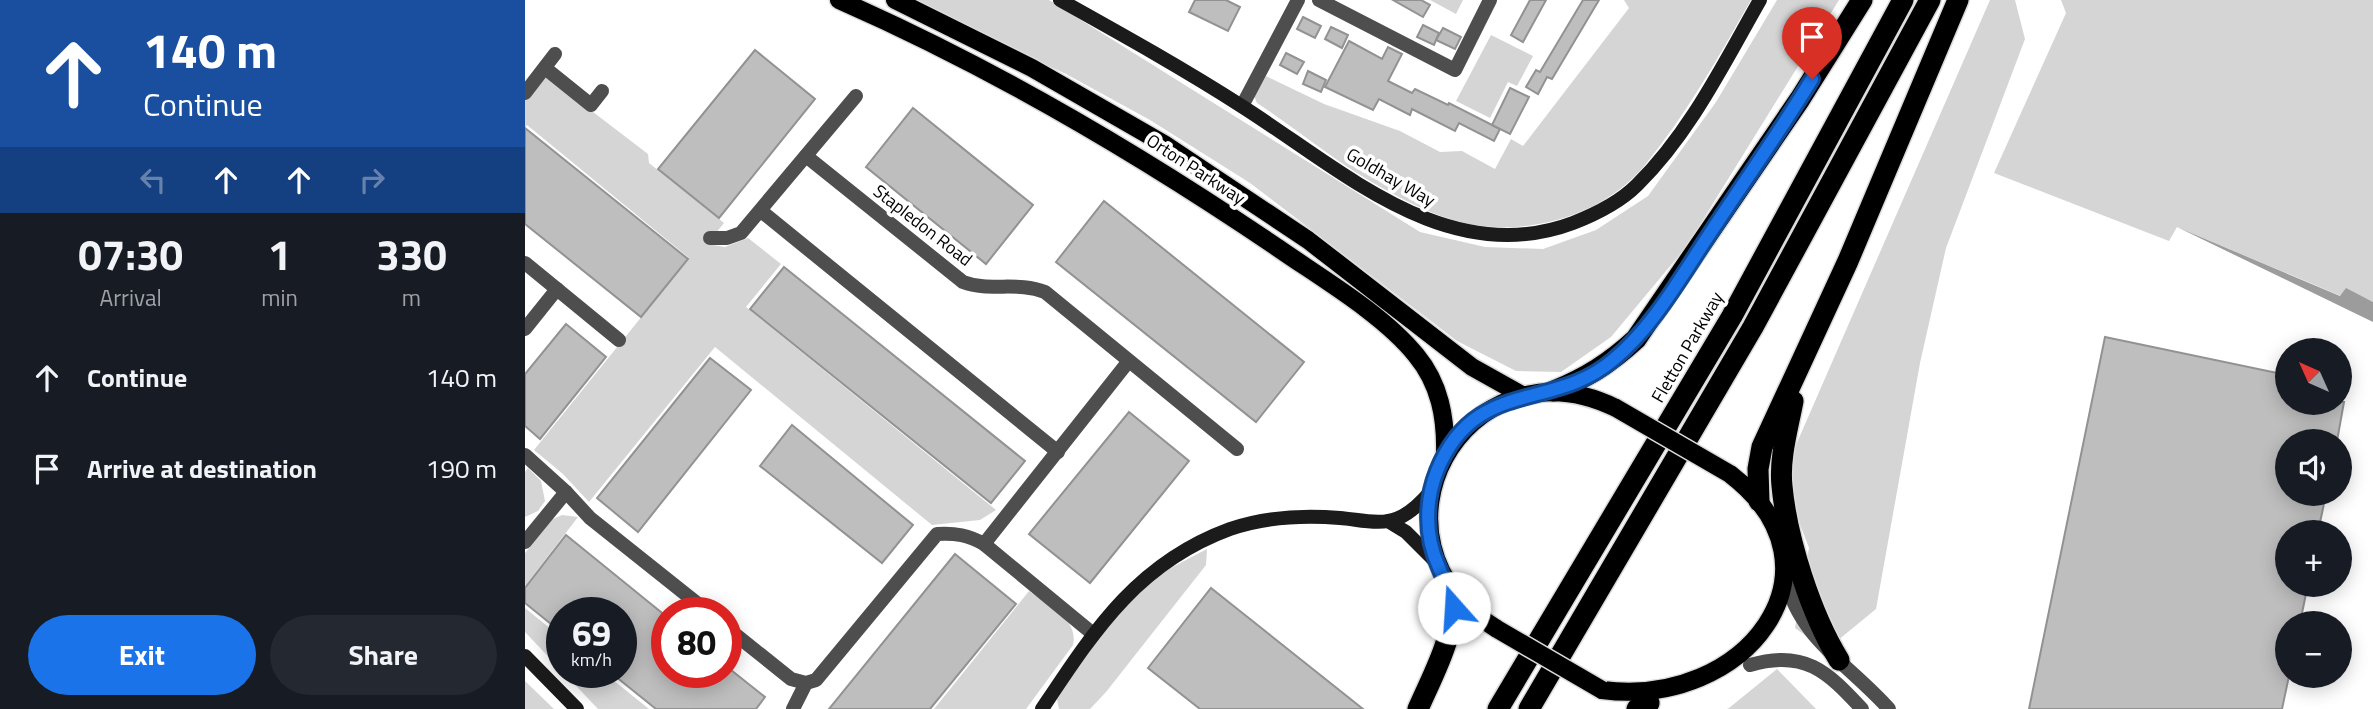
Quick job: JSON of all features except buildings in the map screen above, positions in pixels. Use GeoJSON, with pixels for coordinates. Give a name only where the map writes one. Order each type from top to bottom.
{"type":"FeatureCollection","features":[{"type":"Feature","properties":{"kind":"highway"},"geometry":{"type":"LineString","coordinates":[[1554,391],[1587,377],[1612,362],[1636,339],[1793,110],[1862,0]]}},
{"type":"Feature","properties":{"kind":"highway","name":"Fletton Parkway"},"geometry":{"type":"LineString","coordinates":[[1498,709],[1732,316],[1903,0]]}},
{"type":"Feature","properties":{"kind":"highway"},"geometry":{"type":"LineString","coordinates":[[1529,709],[1753,327],[1930,0]]}},
{"type":"Feature","properties":{"kind":"highway"},"geometry":{"type":"LineString","coordinates":[[1759,501],[1758,469],[1762,447],[1797,378],[1958,0]]}},
{"type":"Feature","properties":{"kind":"highway"},"geometry":{"type":"LineString","coordinates":[[1797,378],[1782,462],[1782,486],[1812,609],[1836,669]]}},
{"type":"Feature","properties":{"kind":"highway"},"geometry":{"type":"LineString","coordinates":[[1418,709],[1451,629],[1453,592]]}},
{"type":"Feature","properties":{"kind":"main road","name":"Orton Parkway"},"geometry":{"type":"LineString","coordinates":[[839,0],[953,54],[1100,133],[1218,207],[1369,313],[1415,353],[1428,372],[1443,413],[1445,454]]}},
{"type":"Feature","properties":{"kind":"main road","name":"Orton Parkway"},"geometry":{"type":"LineString","coordinates":[[895,0],[1032,68],[1164,144],[1308,240],[1472,367],[1523,396]]}},
{"type":"Feature","properties":{"kind":"main road"},"geometry":{"type":"LineString","coordinates":[[1554,391],[1586,396],[1616,408],[1730,474],[1759,501],[1778,537],[1785,578],[1779,618],[1770,637],[1750,665],[1725,684],[1691,699],[1643,706],[1602,690],[1497,629],[1465,607],[1453,592],[1436,562],[1429,527],[1431,491],[1445,454],[1478,417],[1504,402],[1523,396],[1554,391]]}},
{"type":"Feature","properties":{"kind":"street","name":"Goldhay Way"},"geometry":{"type":"LineString","coordinates":[[1060,0],[1242,106],[1383,199],[1430,222],[1506,236],[1545,233],[1596,214],[1636,186],[1677,138],[1761,0]]}},
{"type":"Feature","properties":{"kind":"street"},"geometry":{"type":"LineString","coordinates":[[1242,106],[1298,0]]}},
{"type":"Feature","properties":{"kind":"street"},"geometry":{"type":"LineString","coordinates":[[1319,0],[1455,70],[1490,0]]}},
{"type":"Feature","properties":{"kind":"street"},"geometry":{"type":"LineString","coordinates":[[525,93],[555,54]]}},
{"type":"Feature","properties":{"kind":"street"},"geometry":{"type":"LineString","coordinates":[[545,68],[591,105],[602,91]]}},
{"type":"Feature","properties":{"kind":"street"},"geometry":{"type":"LineString","coordinates":[[710,238],[726,239],[741,233],[856,96]]}},
{"type":"Feature","properties":{"kind":"street","name":"Stapledon Road"},"geometry":{"type":"LineString","coordinates":[[806,156],[963,282],[988,289],[1029,285],[1045,292],[1237,449]]}},
{"type":"Feature","properties":{"kind":"street"},"geometry":{"type":"LineString","coordinates":[[761,211],[1058,452]]}},
{"type":"Feature","properties":{"kind":"street"},"geometry":{"type":"LineString","coordinates":[[525,263],[619,340]]}},
{"type":"Feature","properties":{"kind":"street"},"geometry":{"type":"LineString","coordinates":[[525,329],[557,289]]}},
{"type":"Feature","properties":{"kind":"street"},"geometry":{"type":"LineString","coordinates":[[984,544],[1128,362]]}},
{"type":"Feature","properties":{"kind":"street"},"geometry":{"type":"LineString","coordinates":[[525,455],[590,518],[689,597]]}},
{"type":"Feature","properties":{"kind":"street"},"geometry":{"type":"LineString","coordinates":[[1388,522],[1419,505],[1431,491]]}},
{"type":"Feature","properties":{"kind":"street"},"geometry":{"type":"LineString","coordinates":[[525,542],[566,492]]}},
{"type":"Feature","properties":{"kind":"street"},"geometry":{"type":"LineString","coordinates":[[1042,709],[1092,633],[1143,579],[1172,558],[1231,529],[1291,517],[1388,522],[1423,546],[1436,562]]}},
{"type":"Feature","properties":{"kind":"street"},"geometry":{"type":"LineString","coordinates":[[742,640],[792,679],[806,683],[816,680],[937,534],[962,535],[984,544],[1092,633]]}},
{"type":"Feature","properties":{"kind":"street"},"geometry":{"type":"LineString","coordinates":[[1785,578],[1790,601],[1801,622],[1862,709]]}},
{"type":"Feature","properties":{"kind":"street"},"geometry":{"type":"LineString","coordinates":[[525,656],[577,709]]}},
{"type":"Feature","properties":{"kind":"street"},"geometry":{"type":"LineString","coordinates":[[1750,665],[1770,659],[1790,659],[1836,669],[1889,709]]}},
{"type":"Feature","properties":{"kind":"street"},"geometry":{"type":"LineString","coordinates":[[793,709],[806,683]]}},
{"type":"Feature","properties":{"kind":"shaded area"},"geometry":{"type":"Polygon","coordinates":[[[907,0],[1049,0],[1420,232],[1485,247],[1543,249],[1596,230],[1648,196],[1716,102],[1777,0],[1839,0],[1686,247],[1611,337],[1561,372],[1516,371],[1457,341],[1250,183],[1150,120],[1066,74],[907,0]]]}},
{"type":"Feature","properties":{"kind":"shaded area"},"geometry":{"type":"Polygon","coordinates":[[[1430,0],[1463,0],[1456,14],[1430,0]]]}},
{"type":"Feature","properties":{"kind":"shaded area"},"geometry":{"type":"Polygon","coordinates":[[[1624,0],[1751,0],[1688,106],[1645,165],[1626,184],[1604,200],[1554,221],[1499,227],[1473,225],[1431,212],[1367,180],[1257,103],[1254,96],[1266,76],[1324,104],[1400,131],[1440,152],[1462,151],[1495,169],[1511,139],[1523,146],[1629,8],[1624,0]]]}},
{"type":"Feature","properties":{"kind":"shaded area"},"geometry":{"type":"Polygon","coordinates":[[[1990,0],[2015,0],[2025,39],[1946,248],[1920,363],[1876,609],[1826,650],[1795,628],[1809,548],[1782,477],[1990,0]]]}},
{"type":"Feature","properties":{"kind":"shaded area"},"geometry":{"type":"Polygon","coordinates":[[[2061,0],[2373,0],[2373,302],[2346,289],[2341,296],[2177,227],[2169,241],[1994,173],[2066,13],[2061,0]]]}},
{"type":"Feature","properties":{"kind":"shaded area"},"geometry":{"type":"Polygon","coordinates":[[[1491,35],[1533,56],[1517,86],[1508,82],[1490,118],[1456,101],[1491,35]]]}},
{"type":"Feature","properties":{"kind":"shaded area"},"geometry":{"type":"Polygon","coordinates":[[[546,76],[648,154],[649,163],[724,223],[707,244],[725,247],[748,238],[781,264],[746,307],[996,510],[980,520],[932,525],[715,347],[589,502],[563,474],[534,450],[689,258],[527,125],[525,128],[525,100],[546,76]]]}},
{"type":"Feature","properties":{"kind":"shaded area"},"geometry":{"type":"Polygon","coordinates":[[[2177,227],[2340,296],[2346,288],[2373,302],[2373,322],[2177,227]]]}},
{"type":"Feature","properties":{"kind":"shaded area"},"geometry":{"type":"Polygon","coordinates":[[[528,468],[541,481],[545,501],[538,511],[525,517],[525,472],[528,468]]]}},
{"type":"Feature","properties":{"kind":"shaded area"},"geometry":{"type":"Polygon","coordinates":[[[562,515],[578,517],[525,586],[525,553],[553,519],[562,515]]]}},
{"type":"Feature","properties":{"kind":"shaded area"},"geometry":{"type":"Polygon","coordinates":[[[1207,549],[1206,565],[1106,692],[1090,709],[1059,709],[1057,699],[1118,615],[1163,573],[1207,549]]]}},
{"type":"Feature","properties":{"kind":"shaded area"},"geometry":{"type":"Polygon","coordinates":[[[1029,591],[1067,620],[1074,636],[1073,645],[1026,709],[934,709],[1029,591]]]}},
{"type":"Feature","properties":{"kind":"shaded area"},"geometry":{"type":"Polygon","coordinates":[[[525,608],[546,625],[546,654],[525,632],[525,608]]]}},
{"type":"Feature","properties":{"kind":"shaded area"},"geometry":{"type":"Polygon","coordinates":[[[1777,669],[1816,709],[1727,709],[1729,708],[1777,669]]]}},
{"type":"Feature","properties":{"kind":"shaded area"},"geometry":{"type":"Polygon","coordinates":[[[525,681],[554,709],[525,709],[525,681]]]}},
{"type":"Feature","properties":{"kind":"shaded area"},"geometry":{"type":"Polygon","coordinates":[[[578,688],[623,688],[649,709],[598,709],[578,688]]]}},
{"type":"Feature","properties":{"kind":"route"},"geometry":{"type":"LineString","coordinates":[[1454,608],[1453,592],[1436,562],[1429,527],[1431,491],[1445,454],[1470,423],[1486,411],[1504,402],[1554,391],[1587,377],[1612,362],[1636,339],[1678,282],[1812,79]]}}]}
